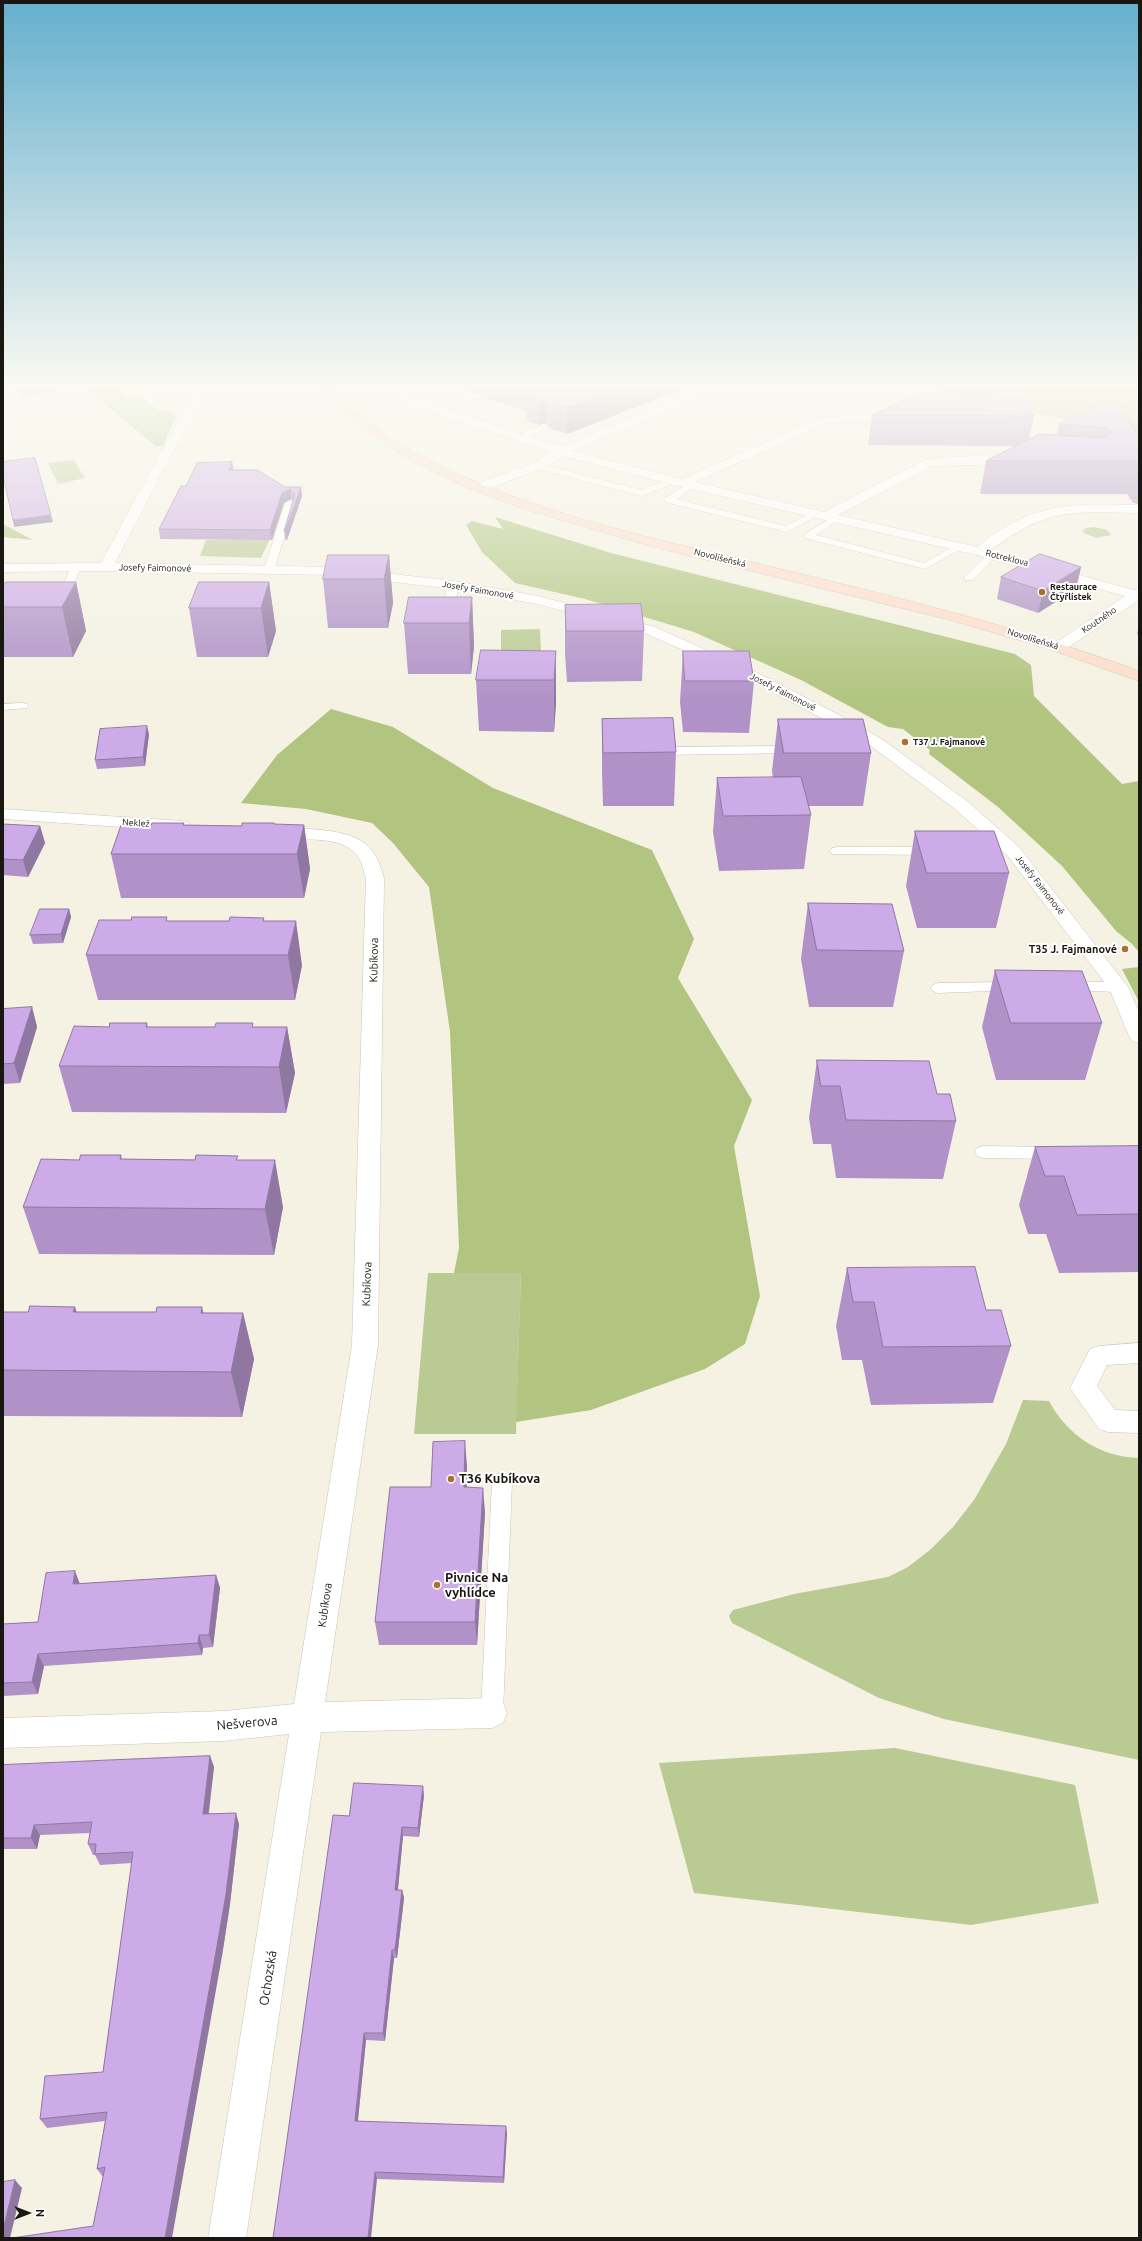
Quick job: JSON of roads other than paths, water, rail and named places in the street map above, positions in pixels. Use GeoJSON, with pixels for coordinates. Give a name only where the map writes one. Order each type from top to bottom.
{"type":"FeatureCollection","features":[{"type":"Feature","properties":{"kind":"street","name":"Josefy Faimonové"},"geometry":{"type":"LineString","coordinates":[[106,567],[146,493]]}},
{"type":"Feature","properties":{"kind":"street","name":"Novolíšeňská"},"geometry":{"type":"LineString","coordinates":[[493,493],[518,503],[581,522],[960,618],[1059,647],[1139,676]]}},
{"type":"Feature","properties":{"kind":"street","name":"Rotreklova"},"geometry":{"type":"LineString","coordinates":[[724,493],[986,553],[1138,595]]}},
{"type":"Feature","properties":{"kind":"street"},"geometry":{"type":"LineString","coordinates":[[825,516],[871,493]]}},
{"type":"Feature","properties":{"kind":"street"},"geometry":{"type":"LineString","coordinates":[[986,553],[992,541],[1049,512],[1080,509],[1139,509]]}},
{"type":"Feature","properties":{"kind":"street","name":"Josefy Faimonové"},"geometry":{"type":"LineString","coordinates":[[3,568],[106,567],[332,571],[454,585],[538,600],[650,630],[760,679],[870,746],[961,805],[1013,851],[1118,987],[1139,1036]]}},
{"type":"Feature","properties":{"kind":"street","name":"Koutného"},"geometry":{"type":"LineString","coordinates":[[1059,647],[1138,595]]}},
{"type":"Feature","properties":{"kind":"street","name":"Neklež"},"geometry":{"type":"LineString","coordinates":[[3,814],[202,828]]}},
{"type":"Feature","properties":{"kind":"street","name":"Kubíkova"},"geometry":{"type":"LineString","coordinates":[[257,831],[321,836],[345,841],[362,850],[370,864],[375,878],[372,1128],[364,1345],[308,1717]]}},
{"type":"Feature","properties":{"kind":"street"},"geometry":{"type":"LineString","coordinates":[[1139,1353],[1099,1356],[1083,1388],[1108,1421],[1139,1422]]}},
{"type":"Feature","properties":{"kind":"street","name":"Nešverova"},"geometry":{"type":"LineString","coordinates":[[3,1733],[224,1726],[308,1717],[492,1713]]}},
{"type":"Feature","properties":{"kind":"street","name":"Ochozská"},"geometry":{"type":"LineString","coordinates":[[227,2238],[308,1717]]}},
{"type":"Feature","properties":{"kind":"lane"},"geometry":{"type":"LineString","coordinates":[[675,493],[668,500],[787,529],[825,516]]}},
{"type":"Feature","properties":{"kind":"lane"},"geometry":{"type":"LineString","coordinates":[[269,570],[290,503]]}},
{"type":"Feature","properties":{"kind":"lane"},"geometry":{"type":"LineString","coordinates":[[825,516],[808,536],[924,566],[959,547]]}},
{"type":"Feature","properties":{"kind":"lane"},"geometry":{"type":"LineString","coordinates":[[969,578],[986,553]]}},
{"type":"Feature","properties":{"kind":"lane"},"geometry":{"type":"LineString","coordinates":[[58,609],[76,567]]}},
{"type":"Feature","properties":{"kind":"lane"},"geometry":{"type":"LineString","coordinates":[[446,623],[451,592],[454,585]]}},
{"type":"Feature","properties":{"kind":"lane"},"geometry":{"type":"LineString","coordinates":[[3,707],[23,706]]}},
{"type":"Feature","properties":{"kind":"lane"},"geometry":{"type":"LineString","coordinates":[[644,748],[745,752],[808,750]]}},
{"type":"Feature","properties":{"kind":"lane"},"geometry":{"type":"LineString","coordinates":[[837,851],[946,851]]}},
{"type":"Feature","properties":{"kind":"lane"},"geometry":{"type":"LineString","coordinates":[[993,851],[1013,851]]}},
{"type":"Feature","properties":{"kind":"lane"},"geometry":{"type":"LineString","coordinates":[[938,988],[1025,987]]}},
{"type":"Feature","properties":{"kind":"lane"},"geometry":{"type":"LineString","coordinates":[[1057,987],[1118,987]]}},
{"type":"Feature","properties":{"kind":"lane"},"geometry":{"type":"LineString","coordinates":[[983,1152],[1069,1153]]}},
{"type":"Feature","properties":{"kind":"lane"},"geometry":{"type":"LineString","coordinates":[[492,1713],[502,1481]]}},
{"type":"Feature","properties":{"kind":"place","name":"Restaurace Čtyřlístek"},"geometry":{"type":"Point","coordinates":[1042,592]}},
{"type":"Feature","properties":{"kind":"place","name":"T37 J. Fajmanové"},"geometry":{"type":"Point","coordinates":[905,742]}},
{"type":"Feature","properties":{"kind":"place","name":"T35 J. Fajmanové"},"geometry":{"type":"Point","coordinates":[1125,949]}},
{"type":"Feature","properties":{"kind":"place","name":"T36 Kubíkova"},"geometry":{"type":"Point","coordinates":[451,1479]}},
{"type":"Feature","properties":{"kind":"place","name":"Pivnice Na vyhlídce"},"geometry":{"type":"Point","coordinates":[437,1585]}}]}
